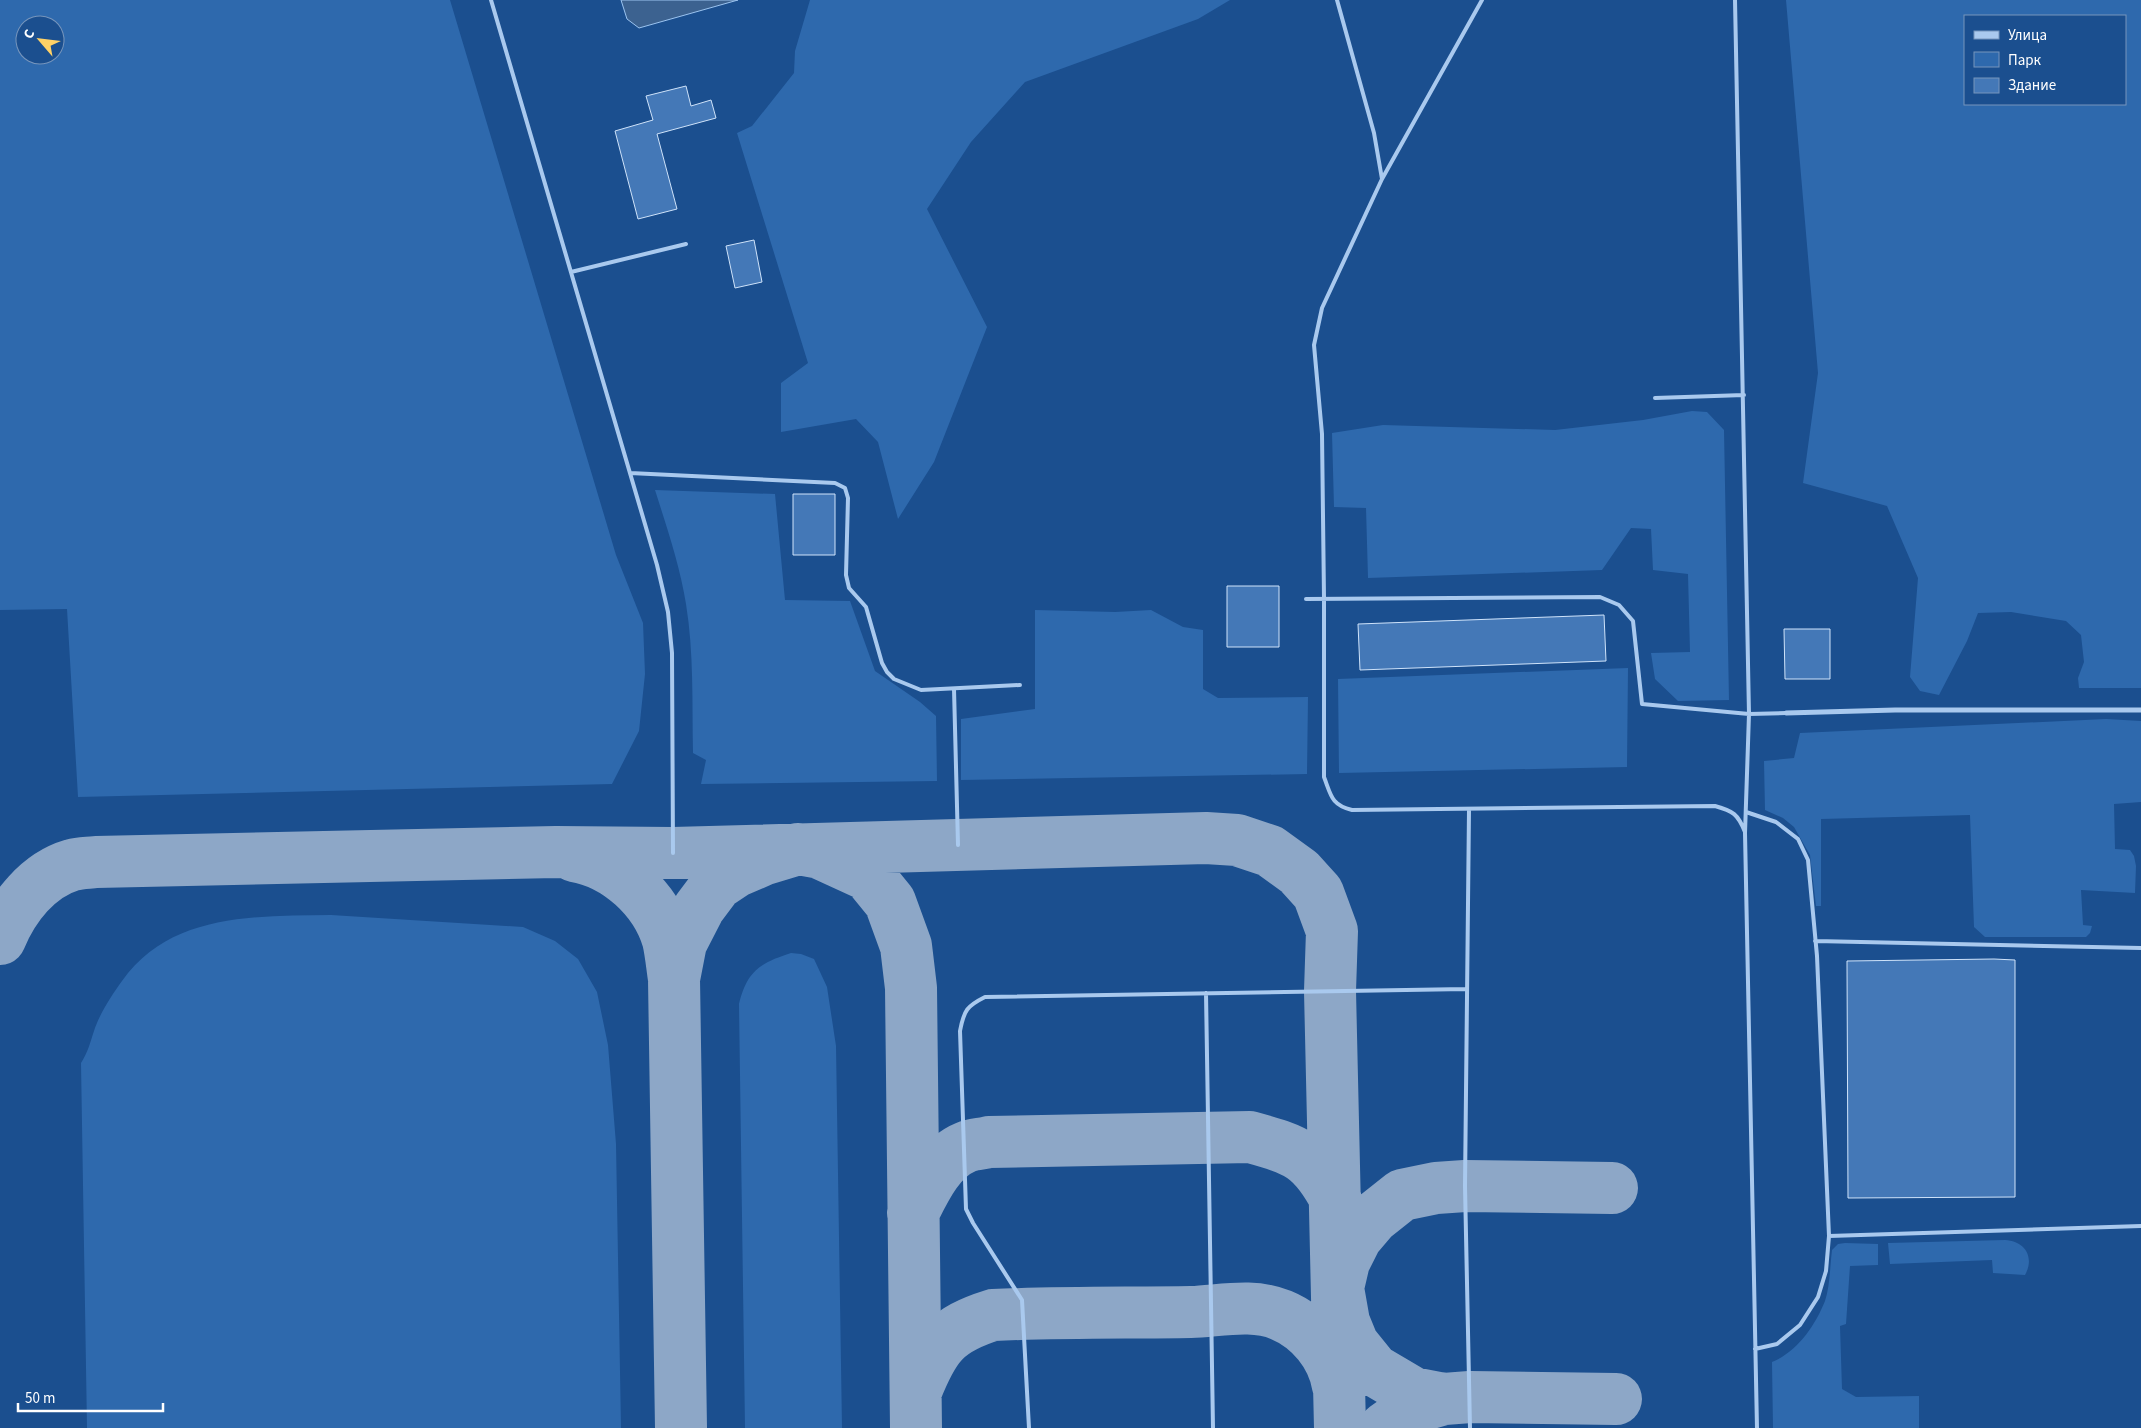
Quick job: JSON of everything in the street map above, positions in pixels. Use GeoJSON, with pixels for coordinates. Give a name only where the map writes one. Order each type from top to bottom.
{"type":"FeatureCollection","features":[{"type":"Feature","properties":{"kind":"street"},"geometry":{"type":"LineString","coordinates":[[1786,713],[1895,710],[2141,710]]}},
{"type":"Feature","properties":{"kind":"lane"},"geometry":{"type":"LineString","coordinates":[[491,0],[658,565],[668,612],[672,653],[673,853]]}},
{"type":"Feature","properties":{"kind":"lane"},"geometry":{"type":"LineString","coordinates":[[1337,0],[1374,133],[1382,179]]}},
{"type":"Feature","properties":{"kind":"lane"},"geometry":{"type":"LineString","coordinates":[[1482,0],[1382,179],[1322,308],[1314,345],[1322,434],[1324,777],[1334,802],[1340,807],[1352,810],[1715,806],[1731,811],[1740,821],[1746,833]]}},
{"type":"Feature","properties":{"kind":"lane"},"geometry":{"type":"LineString","coordinates":[[1735,0],[1744,395],[1748,714],[1746,833],[1757,1428]]}},
{"type":"Feature","properties":{"kind":"lane"},"geometry":{"type":"LineString","coordinates":[[571,272],[686,244]]}},
{"type":"Feature","properties":{"kind":"lane"},"geometry":{"type":"LineString","coordinates":[[1655,398],[1744,395]]}},
{"type":"Feature","properties":{"kind":"lane"},"geometry":{"type":"LineString","coordinates":[[630,473],[834,483],[845,488],[848,498],[846,575],[849,588],[866,607],[886,672],[894,679],[921,690],[1020,685]]}},
{"type":"Feature","properties":{"kind":"lane"},"geometry":{"type":"LineString","coordinates":[[1306,600],[1324,598],[1600,597],[1619,605],[1633,621],[1642,704],[1748,714],[1786,713]]}},
{"type":"Feature","properties":{"kind":"lane"},"geometry":{"type":"LineString","coordinates":[[954,689],[958,845]]}},
{"type":"Feature","properties":{"kind":"lane"},"geometry":{"type":"LineString","coordinates":[[1469,810],[1465,1186],[1470,1428]]}},
{"type":"Feature","properties":{"kind":"lane"},"geometry":{"type":"LineString","coordinates":[[1746,812],[1776,822],[1798,839],[1808,860],[1815,941],[1829,1236],[1826,1271],[1818,1297],[1800,1324],[1777,1344],[1755,1348]]}},
{"type":"Feature","properties":{"kind":"lane"},"geometry":{"type":"LineString","coordinates":[[1815,941],[2141,948]]}},
{"type":"Feature","properties":{"kind":"lane"},"geometry":{"type":"LineString","coordinates":[[1029,1428],[1022,1300],[966,1209],[960,1031],[963,1016],[970,1004],[985,997],[1466,989]]}},
{"type":"Feature","properties":{"kind":"lane"},"geometry":{"type":"LineString","coordinates":[[1206,993],[1213,1428]]}},
{"type":"Feature","properties":{"kind":"lane"},"geometry":{"type":"LineString","coordinates":[[1829,1236],[2141,1226]]}},
{"type":"Feature","properties":{"kind":"green space"},"geometry":{"type":"Polygon","coordinates":[[[0,0],[450,0],[616,555],[643,623],[645,674],[639,731],[612,784],[78,797],[67,609],[0,610],[0,0]]]}},
{"type":"Feature","properties":{"kind":"green space"},"geometry":{"type":"Polygon","coordinates":[[[810,0],[1230,0],[1198,19],[1025,82],[971,142],[927,209],[987,327],[934,462],[898,519],[878,442],[856,419],[781,432],[781,383],[808,363],[737,133],[752,126],[794,73],[795,51],[810,0]]]}},
{"type":"Feature","properties":{"kind":"green space"},"geometry":{"type":"Polygon","coordinates":[[[1786,0],[2141,0],[2141,688],[2079,688],[2078,678],[2084,662],[2081,635],[2066,621],[2011,612],[1978,613],[1967,641],[1939,695],[1920,691],[1910,677],[1918,578],[1887,506],[1803,483],[1818,373],[1786,0]]]}},
{"type":"Feature","properties":{"kind":"green space"},"geometry":{"type":"Polygon","coordinates":[[[1692,411],[1707,412],[1724,430],[1729,700],[1678,701],[1655,679],[1651,653],[1690,652],[1688,574],[1653,570],[1651,529],[1631,528],[1602,570],[1368,578],[1366,508],[1334,507],[1332,433],[1383,425],[1555,430],[1643,420],[1692,411]]]}},
{"type":"Feature","properties":{"kind":"green space"},"geometry":{"type":"Polygon","coordinates":[[[655,490],[775,494],[785,600],[850,601],[875,671],[920,702],[936,716],[937,781],[701,784],[706,760],[693,753],[689,622],[677,561],[655,490]]]}},
{"type":"Feature","properties":{"kind":"green space"},"geometry":{"type":"Polygon","coordinates":[[[1035,610],[1115,612],[1151,610],[1183,627],[1203,630],[1203,689],[1218,698],[1308,697],[1307,774],[961,780],[961,719],[1035,709],[1035,610]]]}},
{"type":"Feature","properties":{"kind":"green space"},"geometry":{"type":"Polygon","coordinates":[[[1628,668],[1627,767],[1339,773],[1338,679],[1628,668]]]}},
{"type":"Feature","properties":{"kind":"green space"},"geometry":{"type":"Polygon","coordinates":[[[2106,719],[2141,721],[2141,802],[2114,804],[2115,849],[2130,850],[2134,856],[2136,866],[2135,893],[2081,890],[2083,925],[2092,926],[2090,933],[2086,937],[1985,937],[1974,927],[1970,815],[1821,819],[1821,906],[1816,906],[1810,855],[1794,827],[1783,818],[1765,810],[1764,761],[1794,758],[1800,733],[2106,719]]]}},
{"type":"Feature","properties":{"kind":"green space"},"geometry":{"type":"Polygon","coordinates":[[[331,915],[523,927],[555,941],[578,959],[597,992],[608,1045],[616,1144],[621,1428],[87,1428],[81,1063],[96,1025],[122,981],[142,959],[164,942],[189,930],[244,918],[331,915]]]}},
{"type":"Feature","properties":{"kind":"green space"},"geometry":{"type":"Polygon","coordinates":[[[791,953],[801,954],[814,959],[827,987],[836,1046],[842,1428],[745,1428],[739,1004],[746,984],[756,970],[771,961],[791,953]]]}},
{"type":"Feature","properties":{"kind":"green space"},"geometry":{"type":"Polygon","coordinates":[[[2005,1240],[2018,1243],[2026,1251],[2029,1262],[2025,1275],[1993,1273],[1992,1260],[1890,1264],[1888,1243],[2005,1240]]]}},
{"type":"Feature","properties":{"kind":"green space"},"geometry":{"type":"Polygon","coordinates":[[[1838,1244],[1878,1244],[1878,1265],[1850,1266],[1846,1324],[1840,1326],[1842,1389],[1856,1397],[1919,1396],[1919,1428],[1773,1428],[1772,1362],[1781,1358],[1797,1345],[1816,1320],[1827,1295],[1832,1250],[1838,1244]]]}},
{"type":"Feature","properties":{"kind":"shaded area"},"geometry":{"type":"Polygon","coordinates":[[[621,0],[738,0],[639,28],[627,19],[621,0]]]}},
{"type":"Feature","properties":{"kind":"building"},"geometry":{"type":"Polygon","coordinates":[[[686,86],[691,106],[711,100],[716,118],[657,134],[677,209],[638,219],[615,131],[653,120],[646,96],[686,86]]]}},
{"type":"Feature","properties":{"kind":"building"},"geometry":{"type":"Polygon","coordinates":[[[754,240],[762,282],[735,288],[726,246],[754,240]]]}},
{"type":"Feature","properties":{"kind":"building"},"geometry":{"type":"Polygon","coordinates":[[[793,494],[835,494],[835,555],[793,555],[793,494]]]}},
{"type":"Feature","properties":{"kind":"building"},"geometry":{"type":"Polygon","coordinates":[[[1227,586],[1279,586],[1279,647],[1227,647],[1227,586]]]}},
{"type":"Feature","properties":{"kind":"building"},"geometry":{"type":"Polygon","coordinates":[[[1604,615],[1606,661],[1360,670],[1358,624],[1604,615]]]}},
{"type":"Feature","properties":{"kind":"building"},"geometry":{"type":"Polygon","coordinates":[[[1784,629],[1830,629],[1830,679],[1785,679],[1784,629]]]}},
{"type":"Feature","properties":{"kind":"building"},"geometry":{"type":"Polygon","coordinates":[[[2015,960],[2015,1197],[1848,1198],[1847,961],[2015,960]]]}},
{"type":"Feature","properties":{"kind":"taxiway"},"geometry":{"type":"LineString","coordinates":[[0,939],[12,915],[38,884],[60,870],[81,863],[556,852],[673,853],[1206,838],[1237,840],[1270,851],[1299,872],[1318,893],[1332,931],[1330,991],[1340,1428]]}},
{"type":"Feature","properties":{"kind":"taxiway"},"geometry":{"type":"LineString","coordinates":[[574,856],[605,866],[633,885],[644,897],[662,925],[668,940],[674,979],[681,943],[699,908],[717,884],[735,872],[765,859],[798,849],[820,853],[868,875],[890,902],[906,946],[911,988],[916,1428]]}},
{"type":"Feature","properties":{"kind":"taxiway"},"geometry":{"type":"LineString","coordinates":[[674,979],[681,1428]]}},
{"type":"Feature","properties":{"kind":"taxiway"},"geometry":{"type":"LineString","coordinates":[[913,1213],[934,1175],[948,1159],[966,1147],[989,1142],[1250,1137],[1280,1146],[1302,1156],[1319,1173],[1336,1200]]}},
{"type":"Feature","properties":{"kind":"taxiway"},"geometry":{"type":"LineString","coordinates":[[1612,1188],[1465,1186],[1436,1188],[1402,1195],[1373,1218],[1356,1238],[1344,1262],[1338,1288],[1344,1322],[1353,1344],[1374,1370],[1413,1393],[1444,1399],[1470,1397],[1616,1399]]}},
{"type":"Feature","properties":{"kind":"taxiway"},"geometry":{"type":"LineString","coordinates":[[916,1391],[929,1362],[943,1342],[963,1327],[993,1315],[1191,1312],[1236,1309],[1270,1311],[1292,1320],[1310,1335],[1325,1353],[1331,1364],[1338,1386]]}},
{"type":"Feature","properties":{"kind":"taxiway"},"geometry":{"type":"LineString","coordinates":[[1385,1428],[1413,1408],[1444,1399]]}}]}
